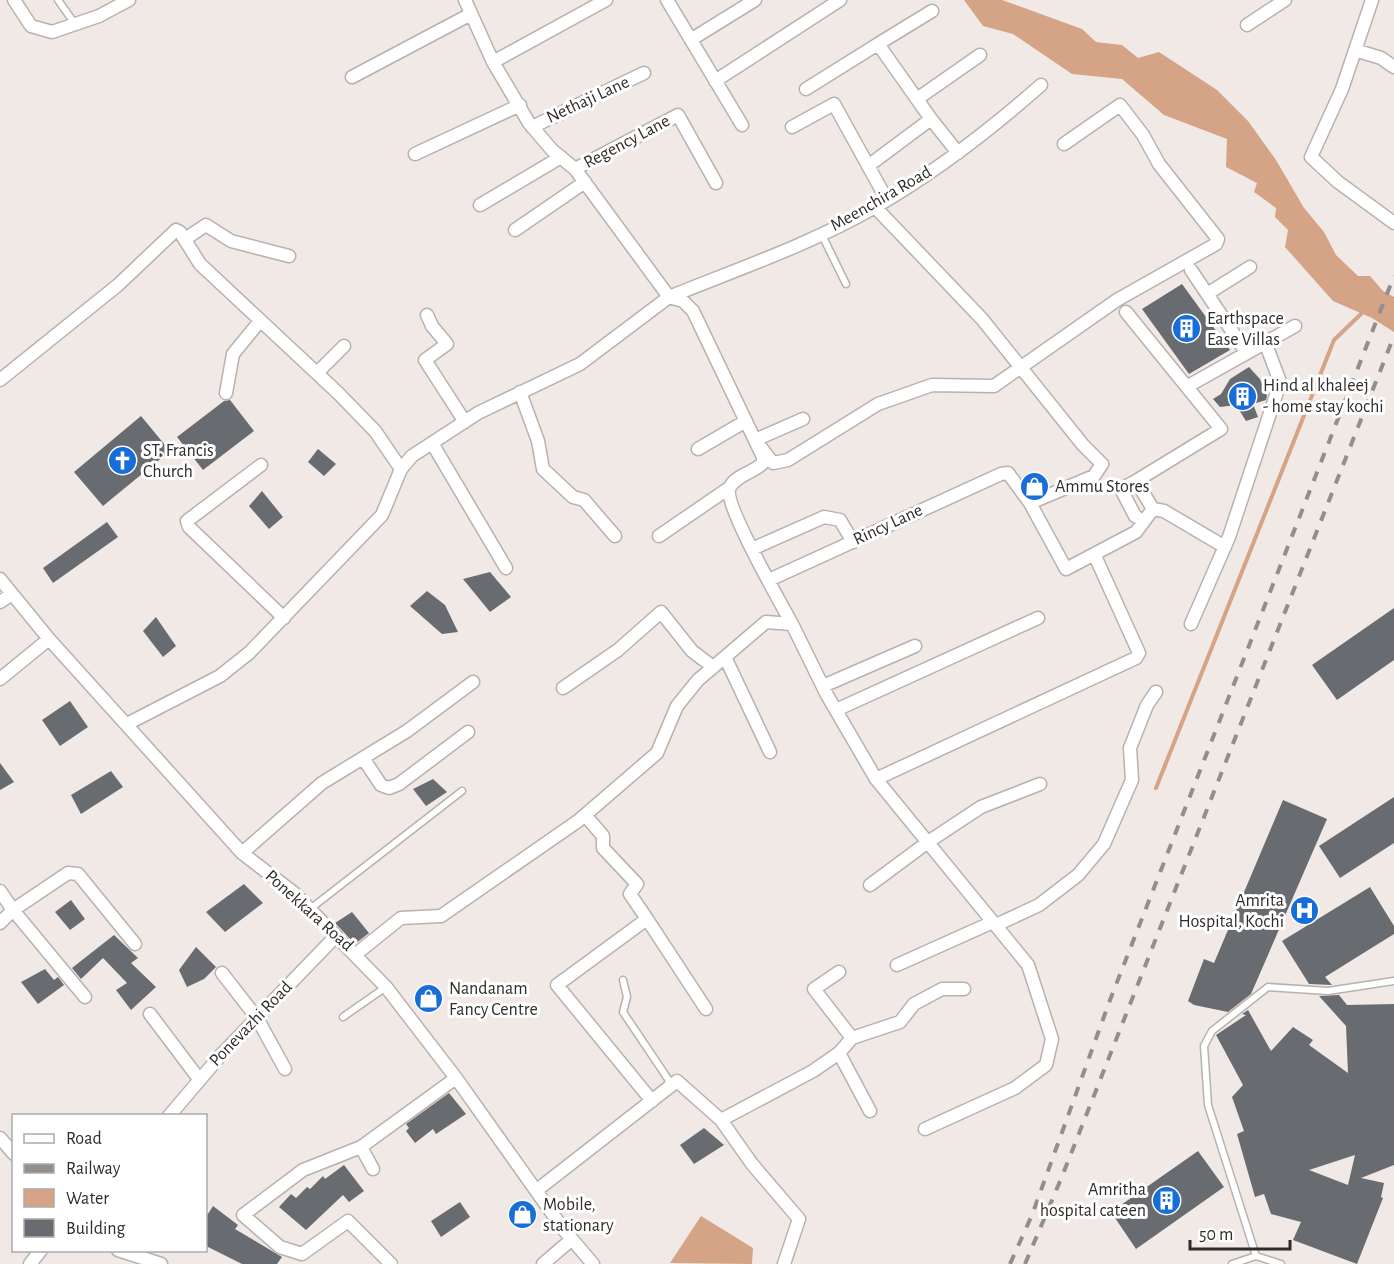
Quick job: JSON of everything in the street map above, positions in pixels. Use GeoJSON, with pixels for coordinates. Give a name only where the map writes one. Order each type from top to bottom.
{"type":"FeatureCollection","features":[{"type":"Feature","properties":{"kind":"street"},"geometry":{"type":"LineString","coordinates":[[15,0],[31,26],[52,32],[99,16],[129,0]]}},
{"type":"Feature","properties":{"kind":"street"},"geometry":{"type":"LineString","coordinates":[[465,0],[493,62],[532,127],[575,169],[669,297],[683,301],[693,311],[755,440],[763,463],[740,476],[729,488],[659,536]]}},
{"type":"Feature","properties":{"kind":"street"},"geometry":{"type":"LineString","coordinates":[[493,62],[606,0]]}},
{"type":"Feature","properties":{"kind":"street"},"geometry":{"type":"LineString","coordinates":[[692,39],[755,0]]}},
{"type":"Feature","properties":{"kind":"street"},"geometry":{"type":"LineString","coordinates":[[716,81],[840,0]]}},
{"type":"Feature","properties":{"kind":"street"},"geometry":{"type":"LineString","coordinates":[[1247,25],[1285,0]]}},
{"type":"Feature","properties":{"kind":"street"},"geometry":{"type":"LineString","coordinates":[[1372,0],[1342,89],[1311,157],[1338,182],[1394,223]]}},
{"type":"Feature","properties":{"kind":"street"},"geometry":{"type":"LineString","coordinates":[[672,2],[742,125]]}},
{"type":"Feature","properties":{"kind":"street"},"geometry":{"type":"LineString","coordinates":[[807,89],[932,11]]}},
{"type":"Feature","properties":{"kind":"street"},"geometry":{"type":"LineString","coordinates":[[352,77],[471,14]]}},
{"type":"Feature","properties":{"kind":"street"},"geometry":{"type":"LineString","coordinates":[[878,44],[958,153]]}},
{"type":"Feature","properties":{"kind":"street"},"geometry":{"type":"LineString","coordinates":[[1355,50],[1382,58],[1394,67]]}},
{"type":"Feature","properties":{"kind":"street"},"geometry":{"type":"LineString","coordinates":[[917,99],[980,55]]}},
{"type":"Feature","properties":{"kind":"street","name":"Nethaji Lane"},"geometry":{"type":"LineString","coordinates":[[532,127],[644,74]]}},
{"type":"Feature","properties":{"kind":"street","name":"Meenchira Road"},"geometry":{"type":"LineString","coordinates":[[401,469],[412,456],[465,422],[520,392],[580,364],[669,297],[821,233],[887,200],[958,153],[1041,85]]}},
{"type":"Feature","properties":{"kind":"street"},"geometry":{"type":"LineString","coordinates":[[792,127],[834,104],[887,200]]}},
{"type":"Feature","properties":{"kind":"street"},"geometry":{"type":"LineString","coordinates":[[416,154],[519,105]]}},
{"type":"Feature","properties":{"kind":"street"},"geometry":{"type":"LineString","coordinates":[[755,440],[773,463],[788,460],[879,404],[932,384],[994,386],[1117,300],[1216,244],[1218,239],[1158,164],[1143,135],[1120,105],[1064,144]]}},
{"type":"Feature","properties":{"kind":"street","name":"Regency Lane"},"geometry":{"type":"LineString","coordinates":[[575,169],[678,115],[716,183]]}},
{"type":"Feature","properties":{"kind":"street"},"geometry":{"type":"LineString","coordinates":[[868,166],[931,119]]}},
{"type":"Feature","properties":{"kind":"street"},"geometry":{"type":"LineString","coordinates":[[480,206],[561,157]]}},
{"type":"Feature","properties":{"kind":"street"},"geometry":{"type":"LineString","coordinates":[[515,230],[585,182]]}},
{"type":"Feature","properties":{"kind":"street"},"geometry":{"type":"LineString","coordinates":[[875,207],[982,320],[1102,465],[1094,476],[1030,503],[1066,569],[1095,556],[1136,531],[1153,509]]}},
{"type":"Feature","properties":{"kind":"street"},"geometry":{"type":"LineString","coordinates":[[185,239],[206,225],[231,241],[289,256]]}},
{"type":"Feature","properties":{"kind":"street"},"geometry":{"type":"LineString","coordinates":[[0,380],[118,285],[176,230],[185,239],[200,264],[375,431],[401,469],[382,515],[249,653],[220,676],[127,724]]}},
{"type":"Feature","properties":{"kind":"street"},"geometry":{"type":"LineString","coordinates":[[1207,294],[1250,267]]}},
{"type":"Feature","properties":{"kind":"street"},"geometry":{"type":"LineString","coordinates":[[1191,270],[1246,352]]}},
{"type":"Feature","properties":{"kind":"street"},"geometry":{"type":"LineString","coordinates":[[1126,312],[1221,429],[1121,489],[1136,516],[1143,521]]}},
{"type":"Feature","properties":{"kind":"street"},"geometry":{"type":"LineString","coordinates":[[427,315],[432,326],[447,344],[425,360],[465,422]]}},
{"type":"Feature","properties":{"kind":"street"},"geometry":{"type":"LineString","coordinates":[[226,393],[233,354],[260,321]]}},
{"type":"Feature","properties":{"kind":"street"},"geometry":{"type":"LineString","coordinates":[[1188,386],[1295,326]]}},
{"type":"Feature","properties":{"kind":"street"},"geometry":{"type":"LineString","coordinates":[[1191,624],[1225,547],[1277,392],[1279,379],[1265,342]]}},
{"type":"Feature","properties":{"kind":"street"},"geometry":{"type":"LineString","coordinates":[[317,374],[344,346]]}},
{"type":"Feature","properties":{"kind":"street"},"geometry":{"type":"LineString","coordinates":[[520,392],[538,441],[543,469],[573,497],[584,500],[615,536]]}},
{"type":"Feature","properties":{"kind":"street"},"geometry":{"type":"LineString","coordinates":[[755,440],[803,419]]}},
{"type":"Feature","properties":{"kind":"street"},"geometry":{"type":"LineString","coordinates":[[698,449],[746,421]]}},
{"type":"Feature","properties":{"kind":"street"},"geometry":{"type":"LineString","coordinates":[[432,443],[506,568]]}},
{"type":"Feature","properties":{"kind":"street"},"geometry":{"type":"LineString","coordinates":[[261,465],[187,521],[189,527],[284,618]]}},
{"type":"Feature","properties":{"kind":"street","name":"Rincy Lane"},"geometry":{"type":"LineString","coordinates":[[769,580],[1001,474],[1008,473],[1030,503]]}},
{"type":"Feature","properties":{"kind":"street"},"geometry":{"type":"LineString","coordinates":[[1136,481],[1153,509],[1164,511],[1225,547]]}},
{"type":"Feature","properties":{"kind":"street"},"geometry":{"type":"LineString","coordinates":[[729,488],[728,498],[752,549],[823,686],[876,779],[1028,965],[1052,1039],[1046,1065],[1015,1088],[925,1129]]}},
{"type":"Feature","properties":{"kind":"street"},"geometry":{"type":"LineString","coordinates":[[752,549],[824,517],[840,520],[853,542]]}},
{"type":"Feature","properties":{"kind":"street"},"geometry":{"type":"LineString","coordinates":[[876,779],[1136,658],[1139,653],[1095,556]]}},
{"type":"Feature","properties":{"kind":"street","name":"Ponekkara Road"},"geometry":{"type":"LineString","coordinates":[[0,579],[49,639],[242,853],[294,893],[386,987],[456,1078],[572,1239],[593,1264]]}},
{"type":"Feature","properties":{"kind":"street"},"geometry":{"type":"LineString","coordinates":[[0,602],[12,594]]}},
{"type":"Feature","properties":{"kind":"street"},"geometry":{"type":"LineString","coordinates":[[562,688],[618,650],[661,612],[692,651],[713,667]]}},
{"type":"Feature","properties":{"kind":"street"},"geometry":{"type":"LineString","coordinates":[[836,710],[1038,618]]}},
{"type":"Feature","properties":{"kind":"street"},"geometry":{"type":"LineString","coordinates":[[356,954],[401,918],[441,916],[585,815],[657,753],[677,706],[698,680],[766,622],[792,624]]}},
{"type":"Feature","properties":{"kind":"street"},"geometry":{"type":"LineString","coordinates":[[0,679],[49,639]]}},
{"type":"Feature","properties":{"kind":"street"},"geometry":{"type":"LineString","coordinates":[[823,686],[915,646]]}},
{"type":"Feature","properties":{"kind":"street"},"geometry":{"type":"LineString","coordinates":[[725,657],[770,752]]}},
{"type":"Feature","properties":{"kind":"street"},"geometry":{"type":"LineString","coordinates":[[242,853],[322,783],[408,731],[473,682]]}},
{"type":"Feature","properties":{"kind":"street"},"geometry":{"type":"LineString","coordinates":[[897,965],[1039,905],[1078,875],[1104,844],[1132,780],[1131,748],[1148,705],[1156,692]]}},
{"type":"Feature","properties":{"kind":"street"},"geometry":{"type":"LineString","coordinates":[[363,758],[381,785],[389,788],[399,784],[468,732]]}},
{"type":"Feature","properties":{"kind":"street"},"geometry":{"type":"LineString","coordinates":[[870,885],[928,842],[981,807],[1040,783]]}},
{"type":"Feature","properties":{"kind":"street"},"geometry":{"type":"LineString","coordinates":[[585,815],[603,836],[603,848],[637,884],[630,894],[706,1009]]}},
{"type":"Feature","properties":{"kind":"street"},"geometry":{"type":"LineString","coordinates":[[0,923],[13,910],[68,873],[78,874],[135,944]]}},
{"type":"Feature","properties":{"kind":"street"},"geometry":{"type":"LineString","coordinates":[[0,891],[85,997]]}},
{"type":"Feature","properties":{"kind":"street"},"geometry":{"type":"LineString","coordinates":[[647,919],[557,985],[652,1101]]}},
{"type":"Feature","properties":{"kind":"street","name":"Ponevazhi Road"},"geometry":{"type":"LineString","coordinates":[[171,1114],[200,1079],[336,936]]}},
{"type":"Feature","properties":{"kind":"street"},"geometry":{"type":"LineString","coordinates":[[839,972],[814,989],[852,1038]]}},
{"type":"Feature","properties":{"kind":"street"},"geometry":{"type":"LineString","coordinates":[[222,973],[257,1018],[285,1069]]}},
{"type":"Feature","properties":{"kind":"street"},"geometry":{"type":"LineString","coordinates":[[721,1120],[813,1071],[839,1053],[852,1038],[900,1022],[914,1004],[942,989],[964,989]]}},
{"type":"Feature","properties":{"kind":"street"},"geometry":{"type":"LineString","coordinates":[[150,1014],[200,1079]]}},
{"type":"Feature","properties":{"kind":"street"},"geometry":{"type":"LineString","coordinates":[[839,1053],[870,1111]]}},
{"type":"Feature","properties":{"kind":"street"},"geometry":{"type":"LineString","coordinates":[[391,1264],[348,1221],[302,1254],[280,1247],[243,1215],[303,1170],[361,1147],[456,1078]]}},
{"type":"Feature","properties":{"kind":"street"},"geometry":{"type":"LineString","coordinates":[[537,1190],[673,1085],[721,1120],[753,1164],[799,1219],[784,1264]]}},
{"type":"Feature","properties":{"kind":"street"},"geometry":{"type":"LineString","coordinates":[[0,1138],[12,1152]]}},
{"type":"Feature","properties":{"kind":"street"},"geometry":{"type":"LineString","coordinates":[[361,1147],[373,1169]]}},
{"type":"Feature","properties":{"kind":"street"},"geometry":{"type":"LineString","coordinates":[[543,1264],[572,1239]]}},
{"type":"Feature","properties":{"kind":"street"},"geometry":{"type":"LineString","coordinates":[[30,1264],[40,1252]]}},
{"type":"Feature","properties":{"kind":"street"},"geometry":{"type":"LineString","coordinates":[[121,1252],[161,1264]]}},
{"type":"Feature","properties":{"kind":"lane"},"geometry":{"type":"LineString","coordinates":[[58,0],[75,24]]}},
{"type":"Feature","properties":{"kind":"lane"},"geometry":{"type":"LineString","coordinates":[[821,233],[846,284]]}},
{"type":"Feature","properties":{"kind":"lane"},"geometry":{"type":"LineString","coordinates":[[309,909],[462,791]]}},
{"type":"Feature","properties":{"kind":"lane"},"geometry":{"type":"LineString","coordinates":[[623,980],[627,997],[623,1012],[673,1085]]}},
{"type":"Feature","properties":{"kind":"lane"},"geometry":{"type":"LineString","coordinates":[[1256,1256],[1208,1105],[1204,1046],[1212,1031],[1268,987],[1328,991],[1394,981]]}},
{"type":"Feature","properties":{"kind":"lane"},"geometry":{"type":"LineString","coordinates":[[343,1017],[386,987]]}},
{"type":"Feature","properties":{"kind":"lane"},"geometry":{"type":"LineString","coordinates":[[1232,1264],[1256,1256],[1281,1264]]}},
{"type":"Feature","properties":{"kind":"water"},"geometry":{"type":"Polygon","coordinates":[[[964,0],[1002,0],[1082,29],[1096,42],[1122,45],[1138,58],[1159,52],[1217,90],[1248,121],[1276,160],[1304,208],[1324,232],[1336,255],[1358,276],[1370,276],[1383,291],[1394,297],[1394,332],[1372,318],[1333,301],[1285,247],[1288,230],[1275,217],[1276,208],[1254,192],[1257,183],[1226,167],[1227,139],[1164,115],[1122,79],[1072,74],[1013,34],[983,26],[964,0]]]}},
{"type":"Feature","properties":{"kind":"water"},"geometry":{"type":"Polygon","coordinates":[[[701,1216],[753,1248],[752,1264],[670,1263],[701,1216]]]}},
{"type":"Feature","properties":{"kind":"building","name":"Earthspace Ease Villas"},"geometry":{"type":"Polygon","coordinates":[[[1182,284],[1230,350],[1189,374],[1142,309],[1182,284]]]}},
{"type":"Feature","properties":{"kind":"building","name":"Hind al khaleej - home stay kochi"},"geometry":{"type":"Polygon","coordinates":[[[1249,367],[1260,379],[1267,396],[1266,400],[1253,404],[1258,417],[1246,421],[1236,405],[1220,407],[1213,399],[1221,394],[1230,379],[1249,367]]]}},
{"type":"Feature","properties":{"kind":"building"},"geometry":{"type":"Polygon","coordinates":[[[230,400],[254,431],[203,470],[177,437],[224,401],[230,400]]]}},
{"type":"Feature","properties":{"kind":"building","name":"ST. Francis Church"},"geometry":{"type":"Polygon","coordinates":[[[141,416],[170,451],[103,506],[74,472],[141,416]]]}},
{"type":"Feature","properties":{"kind":"building"},"geometry":{"type":"Polygon","coordinates":[[[318,449],[336,464],[324,476],[308,462],[318,449]]]}},
{"type":"Feature","properties":{"kind":"building"},"geometry":{"type":"Polygon","coordinates":[[[262,491],[283,517],[269,529],[249,506],[262,491]]]}},
{"type":"Feature","properties":{"kind":"building"},"geometry":{"type":"Polygon","coordinates":[[[107,522],[118,537],[53,583],[43,568],[107,522]]]}},
{"type":"Feature","properties":{"kind":"building"},"geometry":{"type":"Polygon","coordinates":[[[490,572],[511,597],[490,612],[463,579],[490,572]]]}},
{"type":"Feature","properties":{"kind":"building"},"geometry":{"type":"Polygon","coordinates":[[[427,591],[445,605],[458,632],[442,634],[410,606],[427,591]]]}},
{"type":"Feature","properties":{"kind":"building"},"geometry":{"type":"Polygon","coordinates":[[[1394,608],[1394,660],[1337,700],[1312,665],[1394,608]]]}},
{"type":"Feature","properties":{"kind":"building"},"geometry":{"type":"Polygon","coordinates":[[[156,617],[176,646],[163,657],[143,631],[156,617]]]}},
{"type":"Feature","properties":{"kind":"building"},"geometry":{"type":"Polygon","coordinates":[[[70,701],[88,727],[60,746],[42,720],[70,701]]]}},
{"type":"Feature","properties":{"kind":"building"},"geometry":{"type":"Polygon","coordinates":[[[0,763],[14,782],[0,790],[0,763]]]}},
{"type":"Feature","properties":{"kind":"building"},"geometry":{"type":"Polygon","coordinates":[[[111,771],[123,787],[81,814],[71,795],[111,771]]]}},
{"type":"Feature","properties":{"kind":"building"},"geometry":{"type":"Polygon","coordinates":[[[433,779],[447,792],[426,806],[413,789],[433,779]]]}},
{"type":"Feature","properties":{"kind":"building"},"geometry":{"type":"Polygon","coordinates":[[[1394,797],[1394,843],[1340,878],[1319,846],[1394,797]]]}},
{"type":"Feature","properties":{"kind":"building"},"geometry":{"type":"Polygon","coordinates":[[[1283,800],[1327,819],[1251,994],[1228,1012],[1194,1005],[1188,1001],[1204,959],[1214,963],[1283,800]]]}},
{"type":"Feature","properties":{"kind":"building"},"geometry":{"type":"Polygon","coordinates":[[[244,884],[263,903],[225,932],[206,912],[244,884]]]}},
{"type":"Feature","properties":{"kind":"building"},"geometry":{"type":"Polygon","coordinates":[[[1370,887],[1394,926],[1394,934],[1325,977],[1332,985],[1309,984],[1282,941],[1370,887]]]}},
{"type":"Feature","properties":{"kind":"building"},"geometry":{"type":"Polygon","coordinates":[[[71,900],[85,919],[70,930],[55,912],[71,900]]]}},
{"type":"Feature","properties":{"kind":"building"},"geometry":{"type":"Polygon","coordinates":[[[352,912],[369,933],[355,944],[335,923],[352,912]]]}},
{"type":"Feature","properties":{"kind":"building"},"geometry":{"type":"Polygon","coordinates":[[[114,935],[138,958],[131,963],[156,987],[131,1010],[116,990],[127,983],[103,958],[81,979],[72,968],[114,935]]]}},
{"type":"Feature","properties":{"kind":"building"},"geometry":{"type":"Polygon","coordinates":[[[196,947],[216,967],[204,979],[187,987],[179,970],[196,947]]]}},
{"type":"Feature","properties":{"kind":"building"},"geometry":{"type":"Polygon","coordinates":[[[45,969],[54,980],[58,977],[64,985],[38,1004],[21,982],[45,969]]]}},
{"type":"Feature","properties":{"kind":"building"},"geometry":{"type":"Polygon","coordinates":[[[1339,995],[1347,1005],[1394,1004],[1394,1165],[1361,1178],[1384,1183],[1381,1197],[1383,1198],[1357,1264],[1293,1240],[1301,1222],[1271,1214],[1264,1194],[1255,1197],[1237,1134],[1244,1131],[1232,1097],[1243,1085],[1216,1035],[1246,1015],[1242,1014],[1248,1010],[1271,1051],[1293,1027],[1313,1040],[1309,1045],[1348,1073],[1346,1026],[1319,996],[1339,995]],[[1355,1155],[1309,1170],[1348,1185],[1355,1155]]]}},
{"type":"Feature","properties":{"kind":"building"},"geometry":{"type":"Polygon","coordinates":[[[449,1093],[466,1114],[436,1134],[433,1129],[415,1143],[406,1131],[409,1128],[406,1124],[449,1093]]]}},
{"type":"Feature","properties":{"kind":"building"},"geometry":{"type":"Polygon","coordinates":[[[704,1128],[724,1145],[694,1164],[680,1145],[704,1128]]]}},
{"type":"Feature","properties":{"kind":"building","name":"Amritha hospital cateen"},"geometry":{"type":"Polygon","coordinates":[[[1198,1151],[1224,1187],[1136,1249],[1111,1212],[1198,1151]]]}},
{"type":"Feature","properties":{"kind":"building"},"geometry":{"type":"Polygon","coordinates":[[[344,1165],[364,1191],[349,1202],[343,1195],[306,1230],[279,1207],[291,1194],[296,1198],[307,1187],[310,1189],[323,1176],[325,1179],[344,1165]]]}},
{"type":"Feature","properties":{"kind":"building"},"geometry":{"type":"Polygon","coordinates":[[[460,1202],[470,1217],[441,1237],[431,1221],[460,1202]]]}},
{"type":"Feature","properties":{"kind":"building"},"geometry":{"type":"Polygon","coordinates":[[[213,1206],[238,1225],[235,1229],[282,1257],[277,1264],[242,1264],[207,1246],[207,1215],[213,1206]]]}},
{"type":"Feature","properties":{"kind":"waterway"},"geometry":{"type":"LineString","coordinates":[[1156,788],[1334,340],[1362,313]]}},
{"type":"Feature","properties":{"kind":"railway"},"geometry":{"type":"LineString","coordinates":[[1010,1264],[1032,1215],[1110,1000],[1394,276]]}},
{"type":"Feature","properties":{"kind":"railway"},"geometry":{"type":"LineString","coordinates":[[1025,1264],[1061,1179],[1394,336]]}},
{"type":"Feature","properties":{"kind":"place","name":"Earthspace Ease Villas"},"geometry":{"type":"Point","coordinates":[1186,329]}},
{"type":"Feature","properties":{"kind":"place","name":"Hind al khaleej - home stay kochi"},"geometry":{"type":"Point","coordinates":[1242,396]}},
{"type":"Feature","properties":{"kind":"place","name":"ST. Francis Church"},"geometry":{"type":"Point","coordinates":[122,461]}},
{"type":"Feature","properties":{"kind":"place","name":"Ammu Stores"},"geometry":{"type":"Point","coordinates":[1034,487]}},
{"type":"Feature","properties":{"kind":"place","name":"Amrita Hospital, Kochi"},"geometry":{"type":"Point","coordinates":[1305,911]}},
{"type":"Feature","properties":{"kind":"place","name":"Nandanam Fancy Centre"},"geometry":{"type":"Point","coordinates":[428,999]}},
{"type":"Feature","properties":{"kind":"place","name":"Amritha hospital cateen"},"geometry":{"type":"Point","coordinates":[1167,1200]}},
{"type":"Feature","properties":{"kind":"place","name":"Mobile, stationary"},"geometry":{"type":"Point","coordinates":[522,1215]}}]}
